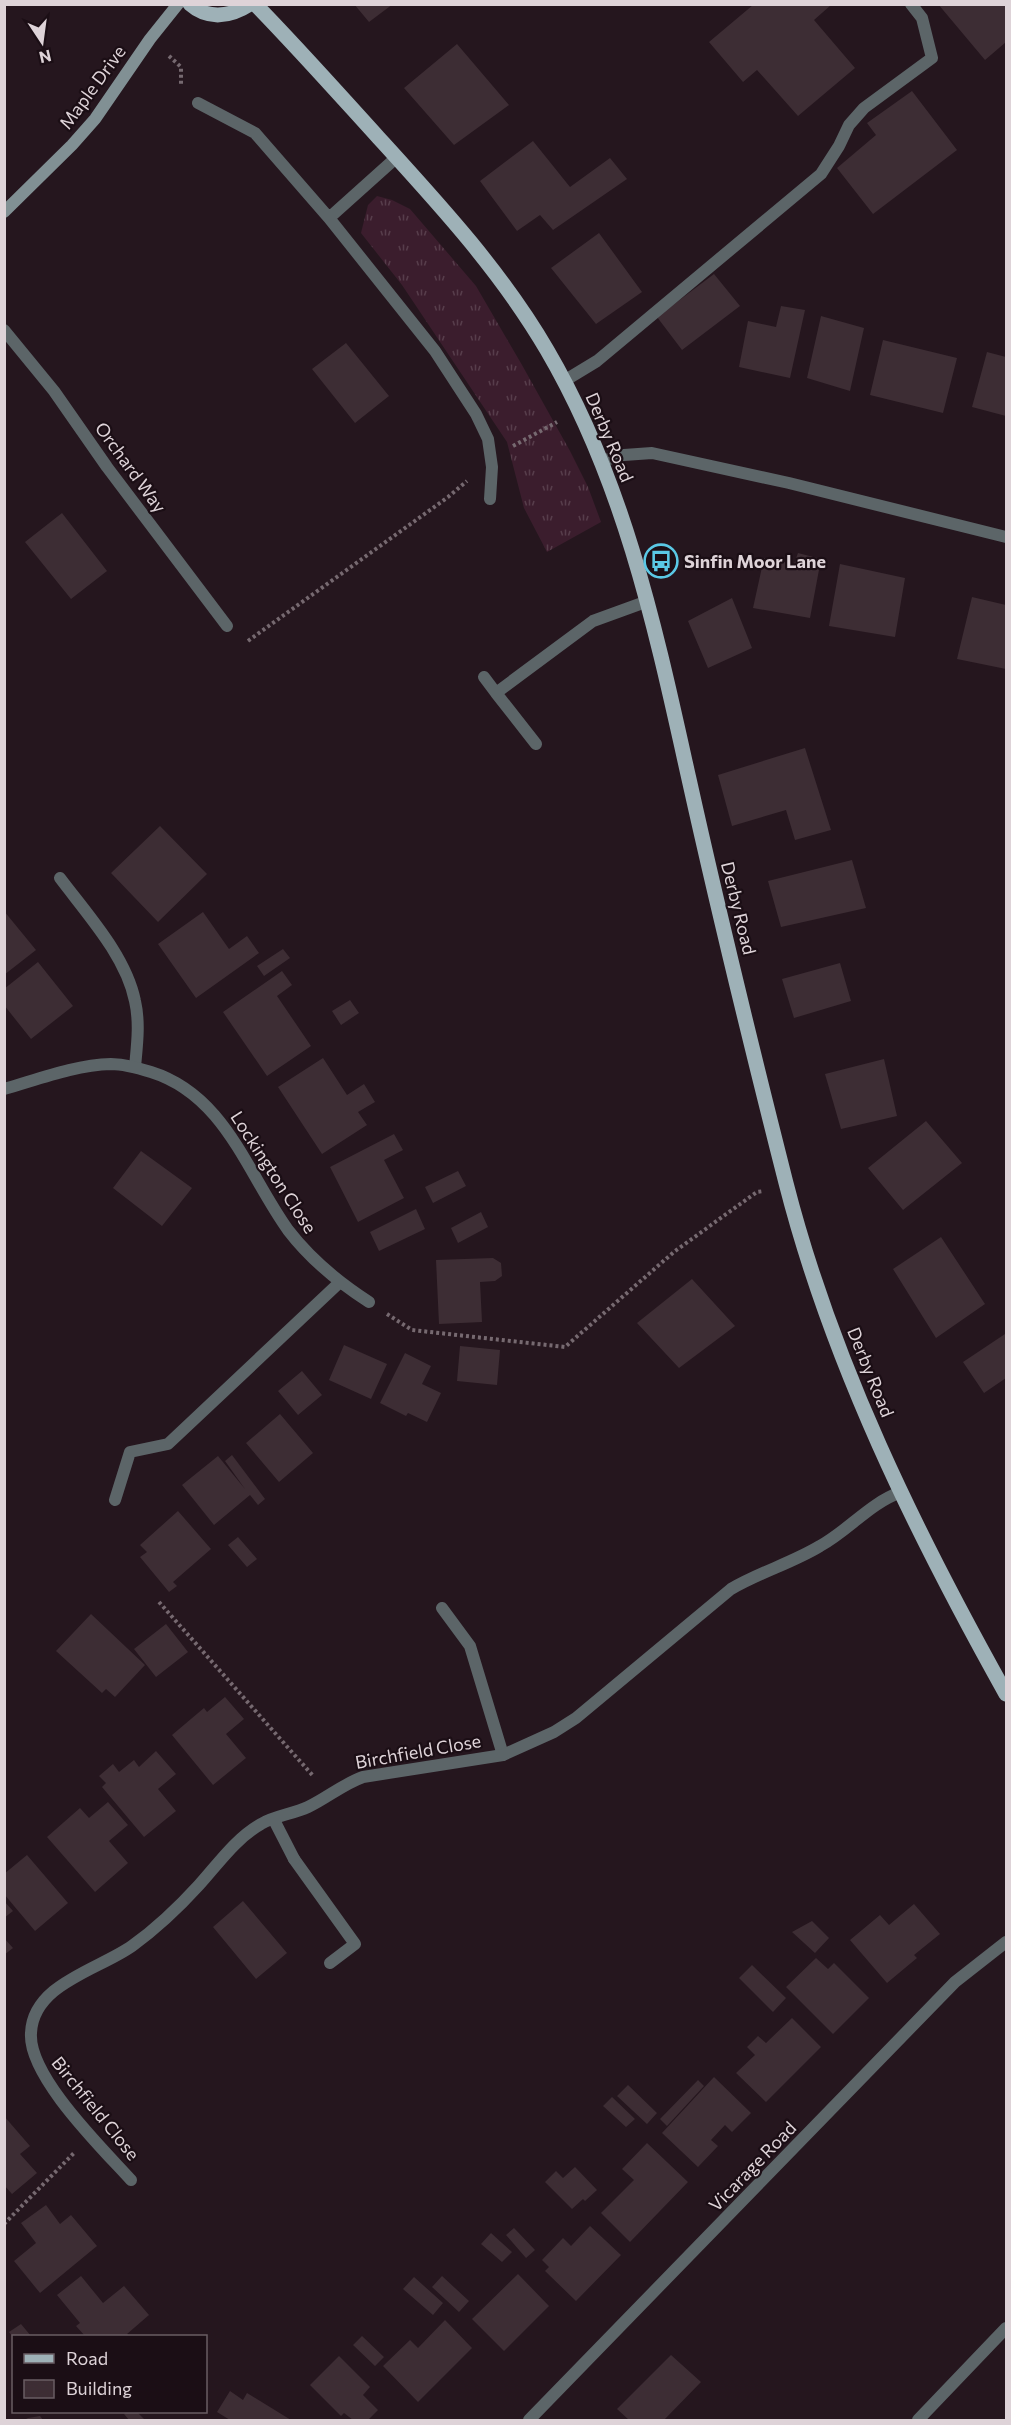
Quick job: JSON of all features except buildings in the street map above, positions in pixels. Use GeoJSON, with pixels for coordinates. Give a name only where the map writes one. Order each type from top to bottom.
{"type":"FeatureCollection","features":[{"type":"Feature","properties":{"kind":"main road"},"geometry":{"type":"LineString","coordinates":[[190,4],[196,10],[213,15],[230,14],[250,4]]}},
{"type":"Feature","properties":{"kind":"main road","name":"Derby Road"},"geometry":{"type":"LineString","coordinates":[[255,4],[456,222],[546,348],[601,461],[626,526],[648,601],[668,679],[713,885],[804,1250],[834,1333],[901,1491],[939,1570],[1006,1694]]}},
{"type":"Feature","properties":{"kind":"street","name":"Maple Drive"},"geometry":{"type":"LineString","coordinates":[[4,212],[95,119],[150,39],[178,4]]}},
{"type":"Feature","properties":{"kind":"street"},"geometry":{"type":"LineString","coordinates":[[564,381],[597,361],[821,174],[849,125],[864,108],[932,58],[922,18],[911,4]]}},
{"type":"Feature","properties":{"kind":"street"},"geometry":{"type":"LineString","coordinates":[[198,103],[255,133],[329,218],[435,351],[476,414],[488,439],[491,459],[490,499]]}},
{"type":"Feature","properties":{"kind":"street"},"geometry":{"type":"LineString","coordinates":[[329,218],[397,158]]}},
{"type":"Feature","properties":{"kind":"street","name":"Orchard Way"},"geometry":{"type":"LineString","coordinates":[[4,330],[54,391],[107,467],[227,626]]}},
{"type":"Feature","properties":{"kind":"street"},"geometry":{"type":"LineString","coordinates":[[601,461],[624,455],[651,453],[789,483],[1006,537]]}},
{"type":"Feature","properties":{"kind":"street"},"geometry":{"type":"LineString","coordinates":[[496,693],[593,621],[648,601]]}},
{"type":"Feature","properties":{"kind":"street"},"geometry":{"type":"LineString","coordinates":[[484,677],[536,744]]}},
{"type":"Feature","properties":{"kind":"street"},"geometry":{"type":"LineString","coordinates":[[60,878],[115,950],[135,1000],[138,1027],[135,1067]]}},
{"type":"Feature","properties":{"kind":"street","name":"Lockington Close"},"geometry":{"type":"LineString","coordinates":[[4,1089],[85,1066],[113,1064],[135,1067],[181,1084],[210,1108],[240,1149],[288,1229],[310,1256],[339,1283],[369,1302]]}},
{"type":"Feature","properties":{"kind":"street"},"geometry":{"type":"LineString","coordinates":[[115,1500],[130,1452],[168,1444],[339,1283]]}},
{"type":"Feature","properties":{"kind":"street","name":"Birchfield Close"},"geometry":{"type":"LineString","coordinates":[[131,2180],[53,2090],[34,2058],[30,2034],[33,2017],[40,2004],[60,1986],[123,1952],[152,1931],[175,1911],[240,1839],[262,1823],[309,1807],[328,1794],[363,1776],[503,1755],[554,1732],[576,1718],[731,1589],[746,1580],[790,1563],[822,1545],[885,1498],[901,1491]]}},
{"type":"Feature","properties":{"kind":"street"},"geometry":{"type":"LineString","coordinates":[[442,1608],[470,1646],[503,1755]]}},
{"type":"Feature","properties":{"kind":"street"},"geometry":{"type":"LineString","coordinates":[[274,1820],[294,1859],[355,1944],[330,1963]]}},
{"type":"Feature","properties":{"kind":"street","name":"Vicarage Road"},"geometry":{"type":"LineString","coordinates":[[529,2421],[955,1982],[1006,1942]]}},
{"type":"Feature","properties":{"kind":"street"},"geometry":{"type":"LineString","coordinates":[[918,2421],[1006,2328]]}},
{"type":"Feature","properties":{"kind":"path"},"geometry":{"type":"LineString","coordinates":[[150,39],[181,67],[181,92],[198,103]]}},
{"type":"Feature","properties":{"kind":"path"},"geometry":{"type":"LineString","coordinates":[[227,626],[240,647],[448,497],[491,459],[578,410]]}},
{"type":"Feature","properties":{"kind":"path"},"geometry":{"type":"LineString","coordinates":[[369,1302],[412,1330],[482,1340],[565,1347],[675,1251],[757,1192],[786,1185]]}},
{"type":"Feature","properties":{"kind":"path"},"geometry":{"type":"LineString","coordinates":[[159,1602],[328,1794]]}},
{"type":"Feature","properties":{"kind":"path"},"geometry":{"type":"LineString","coordinates":[[4,2224],[91,2135]]}},
{"type":"Feature","properties":{"kind":"green space"},"geometry":{"type":"Polygon","coordinates":[[[377,196],[410,209],[476,286],[570,451],[588,487],[601,522],[547,552],[524,508],[507,442],[402,285],[361,233],[368,205],[377,196]]]}},
{"type":"Feature","properties":{"kind":"place","name":"Sinfin Moor Lane"},"geometry":{"type":"Point","coordinates":[661,561]}}]}
